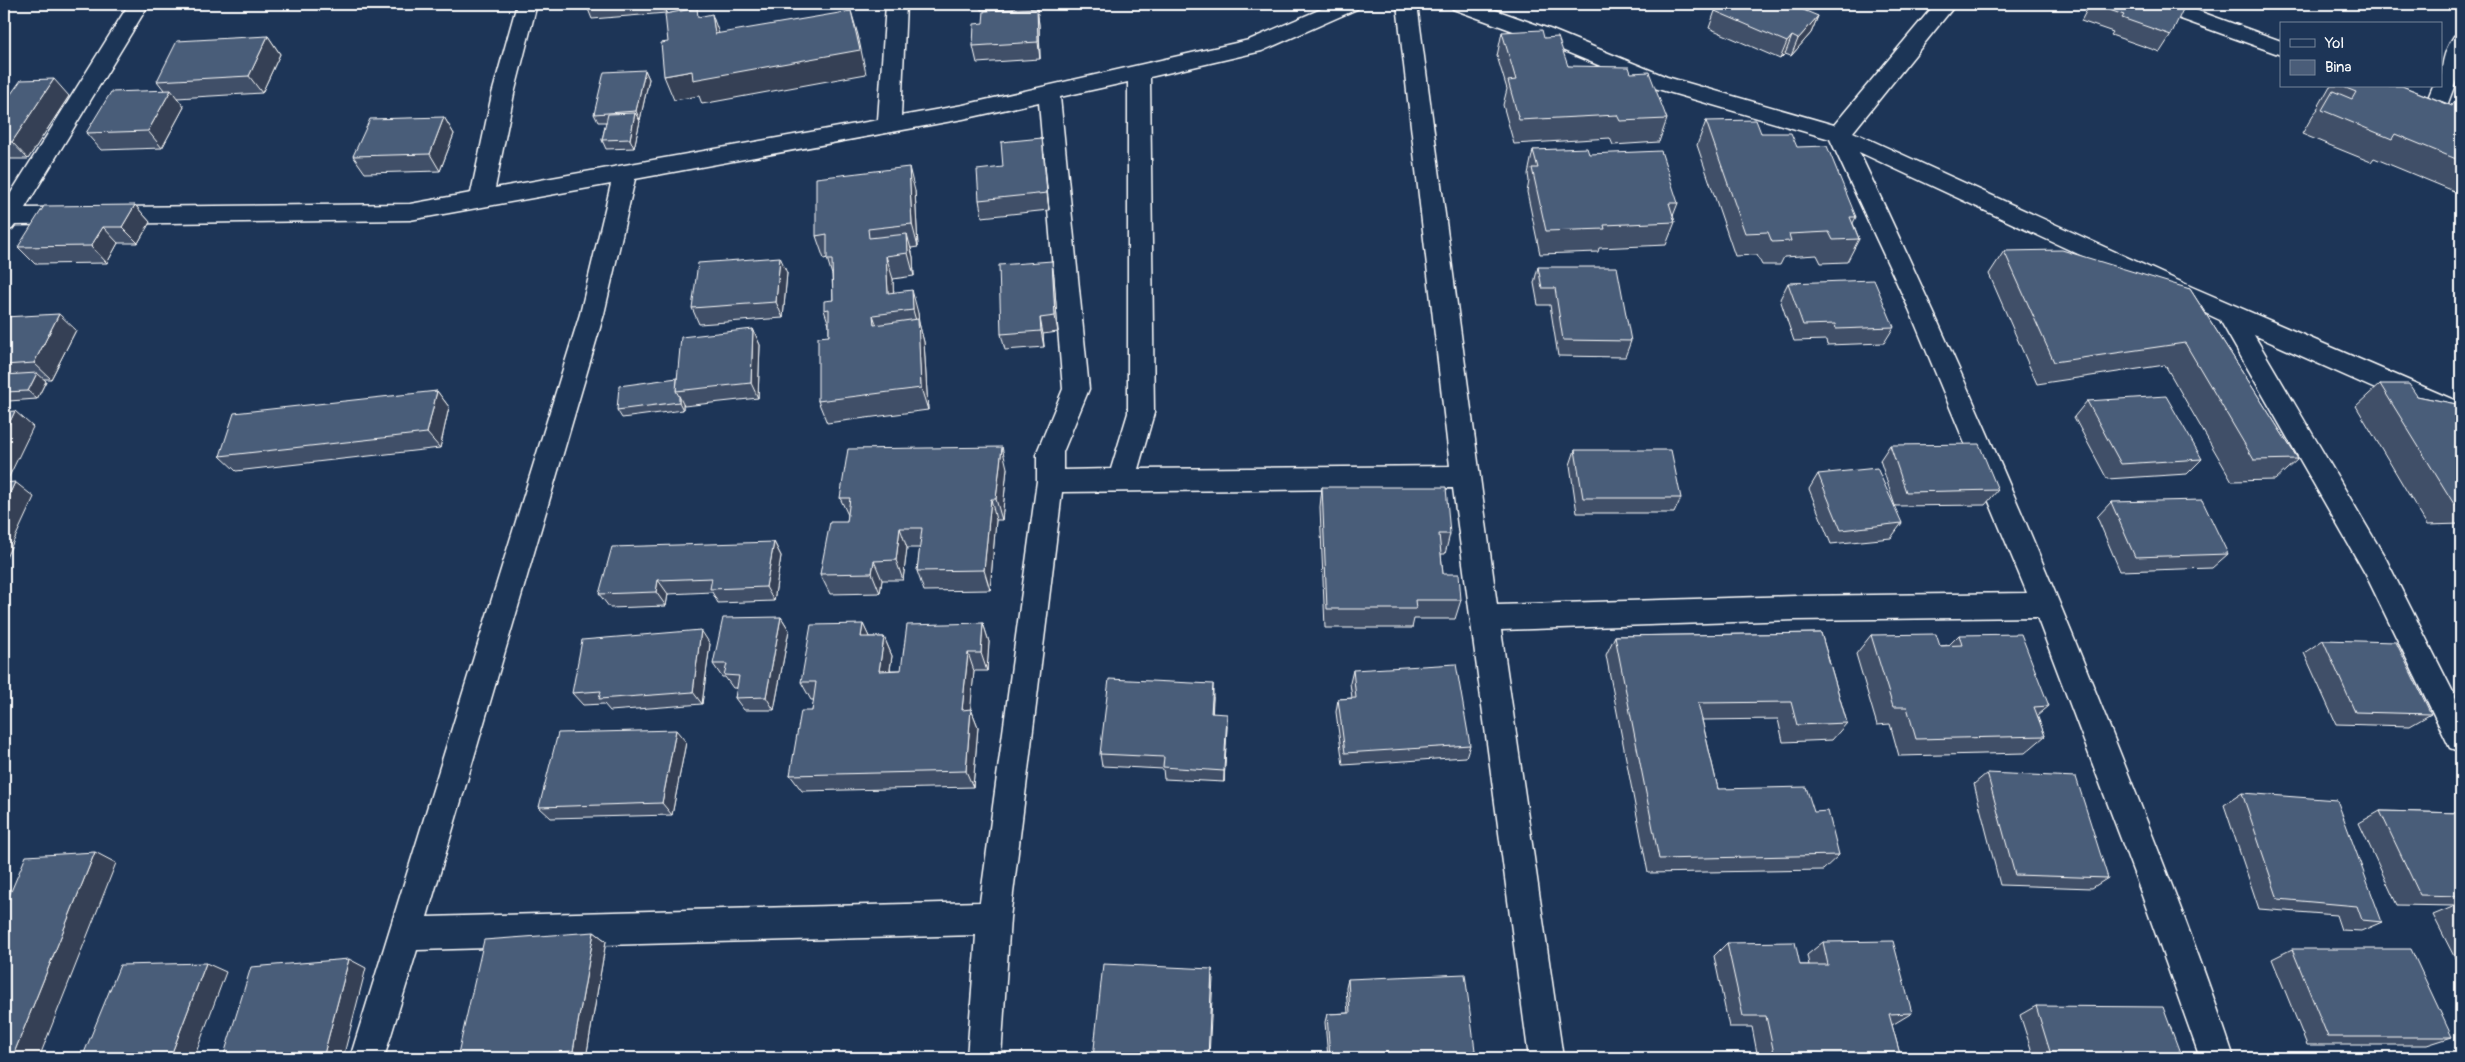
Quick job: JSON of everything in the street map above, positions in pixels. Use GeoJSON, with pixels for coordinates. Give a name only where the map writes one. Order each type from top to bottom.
{"type":"FeatureCollection","features":[{"type":"Feature","properties":{"kind":"street"},"geometry":{"type":"LineString","coordinates":[[5,219],[139,4]]}},
{"type":"Feature","properties":{"kind":"street"},"geometry":{"type":"LineString","coordinates":[[481,199],[502,94],[527,4]]}},
{"type":"Feature","properties":{"kind":"street"},"geometry":{"type":"LineString","coordinates":[[889,126],[896,4]]}},
{"type":"Feature","properties":{"kind":"street"},"geometry":{"type":"LineString","coordinates":[[5,219],[410,212],[889,126],[1049,92],[1255,46],[1350,4]]}},
{"type":"Feature","properties":{"kind":"street"},"geometry":{"type":"LineString","coordinates":[[1407,4],[1464,477],[1546,1058]]}},
{"type":"Feature","properties":{"kind":"street"},"geometry":{"type":"LineString","coordinates":[[1460,4],[1545,35],[1658,82],[1839,134],[2229,314],[2461,414]]}},
{"type":"Feature","properties":{"kind":"street"},"geometry":{"type":"LineString","coordinates":[[1839,134],[1946,4]]}},
{"type":"Feature","properties":{"kind":"street"},"geometry":{"type":"LineString","coordinates":[[2160,4],[2280,48]]}},
{"type":"Feature","properties":{"kind":"street"},"geometry":{"type":"LineString","coordinates":[[2437,103],[2461,41]]}},
{"type":"Feature","properties":{"kind":"street"},"geometry":{"type":"LineString","coordinates":[[1121,481],[1141,413],[1138,72]]}},
{"type":"Feature","properties":{"kind":"street"},"geometry":{"type":"LineString","coordinates":[[984,1058],[994,918],[1050,481],[1050,452],[1076,389],[1049,92]]}},
{"type":"Feature","properties":{"kind":"street"},"geometry":{"type":"LineString","coordinates":[[1839,134],[1932,333],[2045,605],[2176,942],[2217,1058]]}},
{"type":"Feature","properties":{"kind":"street"},"geometry":{"type":"LineString","coordinates":[[367,1058],[592,314],[625,174]]}},
{"type":"Feature","properties":{"kind":"street"},"geometry":{"type":"LineString","coordinates":[[2229,314],[2376,567],[2461,738]]}},
{"type":"Feature","properties":{"kind":"street"},"geometry":{"type":"LineString","coordinates":[[1050,481],[1464,477]]}},
{"type":"Feature","properties":{"kind":"street"},"geometry":{"type":"LineString","coordinates":[[1484,618],[1806,608],[2045,605]]}},
{"type":"Feature","properties":{"kind":"street"},"geometry":{"type":"LineString","coordinates":[[406,934],[994,918]]}},
{"type":"Feature","properties":{"kind":"building"},"geometry":{"type":"Polygon","coordinates":[[[1721,4],[1789,4],[1818,16],[1798,39],[1792,36],[1787,42],[1715,11],[1721,4]]]}},
{"type":"Feature","properties":{"kind":"building"},"geometry":{"type":"Polygon","coordinates":[[[2092,4],[2185,5],[2171,35],[2122,18],[2124,15],[2092,4]]]}},
{"type":"Feature","properties":{"kind":"building"},"geometry":{"type":"Polygon","coordinates":[[[697,8],[698,17],[712,14],[715,34],[851,11],[860,50],[693,80],[692,71],[664,76],[661,43],[668,42],[665,14],[697,8]]]}},
{"type":"Feature","properties":{"kind":"building"},"geometry":{"type":"Polygon","coordinates":[[[1037,8],[1038,42],[973,46],[974,24],[983,23],[984,11],[1037,8]]]}},
{"type":"Feature","properties":{"kind":"building"},"geometry":{"type":"Polygon","coordinates":[[[1542,30],[1544,38],[1558,37],[1568,66],[1629,67],[1631,73],[1649,72],[1667,119],[1620,121],[1617,115],[1519,120],[1508,81],[1516,80],[1502,32],[1542,30]]]}},
{"type":"Feature","properties":{"kind":"building"},"geometry":{"type":"Polygon","coordinates":[[[268,36],[249,76],[157,81],[177,41],[268,36]]]}},
{"type":"Feature","properties":{"kind":"building"},"geometry":{"type":"Polygon","coordinates":[[[645,70],[636,111],[594,114],[604,72],[645,70]]]}},
{"type":"Feature","properties":{"kind":"building"},"geometry":{"type":"Polygon","coordinates":[[[54,79],[12,142],[4,142],[4,94],[11,94],[21,80],[54,79]]]}},
{"type":"Feature","properties":{"kind":"building"},"geometry":{"type":"Polygon","coordinates":[[[2346,88],[2407,88],[2452,106],[2454,102],[2461,104],[2461,161],[2395,134],[2392,139],[2322,110],[2333,91],[2352,99],[2356,92],[2346,88]]]}},
{"type":"Feature","properties":{"kind":"building"},"geometry":{"type":"Polygon","coordinates":[[[171,90],[148,131],[86,133],[111,92],[171,90]]]}},
{"type":"Feature","properties":{"kind":"building"},"geometry":{"type":"Polygon","coordinates":[[[635,113],[630,139],[602,140],[608,114],[635,113]]]}},
{"type":"Feature","properties":{"kind":"building"},"geometry":{"type":"Polygon","coordinates":[[[444,117],[430,154],[353,156],[370,119],[444,117]]]}},
{"type":"Feature","properties":{"kind":"building"},"geometry":{"type":"Polygon","coordinates":[[[1756,120],[1761,133],[1791,133],[1797,147],[1827,146],[1856,217],[1850,217],[1859,239],[1833,240],[1829,232],[1789,234],[1791,241],[1772,242],[1768,232],[1745,233],[1706,121],[1756,120]]]}},
{"type":"Feature","properties":{"kind":"building"},"geometry":{"type":"Polygon","coordinates":[[[1042,138],[1047,193],[979,200],[977,170],[1003,167],[1001,142],[1042,138]]]}},
{"type":"Feature","properties":{"kind":"building"},"geometry":{"type":"Polygon","coordinates":[[[1587,148],[1589,154],[1661,151],[1678,203],[1669,203],[1675,222],[1604,225],[1605,229],[1546,231],[1532,168],[1538,168],[1533,150],[1587,148]]]}},
{"type":"Feature","properties":{"kind":"building"},"geometry":{"type":"Polygon","coordinates":[[[909,167],[912,224],[868,229],[869,238],[907,234],[908,253],[886,256],[888,293],[912,290],[913,310],[873,315],[874,325],[918,319],[921,388],[818,401],[818,337],[829,336],[829,309],[824,310],[824,301],[833,300],[832,260],[827,260],[827,234],[816,236],[816,178],[909,167]]]}},
{"type":"Feature","properties":{"kind":"building"},"geometry":{"type":"Polygon","coordinates":[[[135,205],[122,227],[103,227],[91,246],[18,247],[44,206],[135,205]]]}},
{"type":"Feature","properties":{"kind":"building"},"geometry":{"type":"Polygon","coordinates":[[[2062,250],[2190,289],[2298,459],[2254,460],[2185,343],[2054,362],[2004,251],[2062,250]]]}},
{"type":"Feature","properties":{"kind":"building"},"geometry":{"type":"Polygon","coordinates":[[[780,257],[776,302],[692,308],[698,263],[780,257]]]}},
{"type":"Feature","properties":{"kind":"building"},"geometry":{"type":"Polygon","coordinates":[[[1052,261],[1055,316],[1040,318],[1041,331],[1001,334],[999,265],[1052,261]]]}},
{"type":"Feature","properties":{"kind":"building"},"geometry":{"type":"Polygon","coordinates":[[[1538,267],[1617,267],[1631,341],[1563,340],[1555,288],[1542,288],[1538,267]]]}},
{"type":"Feature","properties":{"kind":"building"},"geometry":{"type":"Polygon","coordinates":[[[1874,280],[1894,327],[1836,329],[1835,324],[1803,325],[1788,283],[1874,280]]]}},
{"type":"Feature","properties":{"kind":"building"},"geometry":{"type":"Polygon","coordinates":[[[59,314],[34,363],[4,365],[4,317],[59,314]]]}},
{"type":"Feature","properties":{"kind":"building"},"geometry":{"type":"Polygon","coordinates":[[[753,329],[751,383],[676,391],[681,337],[753,329]]]}},
{"type":"Feature","properties":{"kind":"building"},"geometry":{"type":"Polygon","coordinates":[[[37,373],[28,391],[4,392],[4,375],[37,373]]]}},
{"type":"Feature","properties":{"kind":"building"},"geometry":{"type":"Polygon","coordinates":[[[677,378],[676,391],[679,396],[679,402],[617,410],[619,386],[677,378]]]}},
{"type":"Feature","properties":{"kind":"building"},"geometry":{"type":"Polygon","coordinates":[[[2380,384],[2409,384],[2417,396],[2461,405],[2461,504],[2454,504],[2380,384]]]}},
{"type":"Feature","properties":{"kind":"building"},"geometry":{"type":"Polygon","coordinates":[[[437,391],[427,433],[220,456],[234,413],[437,391]]]}},
{"type":"Feature","properties":{"kind":"building"},"geometry":{"type":"Polygon","coordinates":[[[2166,396],[2202,459],[2121,464],[2087,401],[2166,396]]]}},
{"type":"Feature","properties":{"kind":"building"},"geometry":{"type":"Polygon","coordinates":[[[15,411],[4,434],[4,412],[15,411]]]}},
{"type":"Feature","properties":{"kind":"building"},"geometry":{"type":"Polygon","coordinates":[[[1979,444],[1998,490],[1906,492],[1890,445],[1979,444]]]}},
{"type":"Feature","properties":{"kind":"building"},"geometry":{"type":"Polygon","coordinates":[[[1002,447],[996,499],[991,499],[984,570],[917,571],[922,528],[900,528],[896,560],[874,561],[872,573],[820,574],[830,522],[847,522],[850,498],[840,498],[848,449],[1002,447]]]}},
{"type":"Feature","properties":{"kind":"building"},"geometry":{"type":"Polygon","coordinates":[[[1575,450],[1671,450],[1681,498],[1583,498],[1575,450]]]}},
{"type":"Feature","properties":{"kind":"building"},"geometry":{"type":"Polygon","coordinates":[[[1877,468],[1902,523],[1841,530],[1818,474],[1877,468]]]}},
{"type":"Feature","properties":{"kind":"building"},"geometry":{"type":"Polygon","coordinates":[[[15,482],[4,506],[4,483],[15,482]]]}},
{"type":"Feature","properties":{"kind":"building"},"geometry":{"type":"Polygon","coordinates":[[[1322,487],[1446,487],[1450,534],[1439,534],[1443,574],[1459,574],[1461,600],[1415,600],[1416,609],[1327,609],[1322,487]]]}},
{"type":"Feature","properties":{"kind":"building"},"geometry":{"type":"Polygon","coordinates":[[[2202,500],[2228,554],[2135,557],[2111,502],[2202,500]]]}},
{"type":"Feature","properties":{"kind":"building"},"geometry":{"type":"Polygon","coordinates":[[[774,542],[766,587],[710,589],[712,578],[658,580],[656,592],[599,594],[612,547],[774,542]]]}},
{"type":"Feature","properties":{"kind":"building"},"geometry":{"type":"Polygon","coordinates":[[[781,617],[766,697],[735,698],[739,676],[724,675],[727,664],[713,664],[723,618],[781,617]]]}},
{"type":"Feature","properties":{"kind":"building"},"geometry":{"type":"Polygon","coordinates":[[[983,623],[981,653],[968,653],[962,710],[971,709],[966,771],[790,775],[801,711],[812,711],[816,682],[801,682],[811,625],[863,624],[861,637],[884,637],[879,671],[901,670],[907,625],[983,623]]]}},
{"type":"Feature","properties":{"kind":"building"},"geometry":{"type":"Polygon","coordinates":[[[701,630],[693,692],[599,699],[601,691],[572,693],[582,640],[701,630]]]}},
{"type":"Feature","properties":{"kind":"building"},"geometry":{"type":"Polygon","coordinates":[[[1821,633],[1847,723],[1797,725],[1791,702],[1698,703],[1718,789],[1806,787],[1814,812],[1828,811],[1839,855],[1659,859],[1615,636],[1821,633]]]}},
{"type":"Feature","properties":{"kind":"building"},"geometry":{"type":"Polygon","coordinates":[[[1936,634],[1940,646],[1962,645],[1959,635],[2021,634],[2049,706],[2034,707],[2045,736],[1916,739],[1907,707],[1893,707],[1871,635],[1936,634]]]}},
{"type":"Feature","properties":{"kind":"building"},"geometry":{"type":"Polygon","coordinates":[[[2323,640],[2396,642],[2431,714],[2355,712],[2323,640]]]}},
{"type":"Feature","properties":{"kind":"building"},"geometry":{"type":"Polygon","coordinates":[[[1456,664],[1470,745],[1345,753],[1338,699],[1356,698],[1353,670],[1456,664]]]}},
{"type":"Feature","properties":{"kind":"building"},"geometry":{"type":"Polygon","coordinates":[[[1109,679],[1213,684],[1211,713],[1227,714],[1224,771],[1163,767],[1164,757],[1100,754],[1109,679]]]}},
{"type":"Feature","properties":{"kind":"building"},"geometry":{"type":"Polygon","coordinates":[[[676,730],[662,803],[539,807],[558,733],[676,730]]]}},
{"type":"Feature","properties":{"kind":"building"},"geometry":{"type":"Polygon","coordinates":[[[1987,773],[2076,777],[2108,878],[2015,875],[1987,773]]]}},
{"type":"Feature","properties":{"kind":"building"},"geometry":{"type":"Polygon","coordinates":[[[2242,793],[2337,800],[2382,922],[2362,920],[2357,906],[2278,899],[2242,793]]]}},
{"type":"Feature","properties":{"kind":"building"},"geometry":{"type":"Polygon","coordinates":[[[2380,811],[2461,813],[2461,896],[2420,895],[2380,811]]]}},
{"type":"Feature","properties":{"kind":"building"},"geometry":{"type":"Polygon","coordinates":[[[95,852],[12,1058],[4,1058],[4,908],[26,856],[95,852]]]}},
{"type":"Feature","properties":{"kind":"building"},"geometry":{"type":"Polygon","coordinates":[[[2457,905],[2461,905],[2461,914],[2457,905]]]}},
{"type":"Feature","properties":{"kind":"building"},"geometry":{"type":"Polygon","coordinates":[[[594,932],[573,1051],[457,1058],[484,940],[594,932]]]}},
{"type":"Feature","properties":{"kind":"building"},"geometry":{"type":"Polygon","coordinates":[[[1893,941],[1912,1013],[1889,1014],[1901,1058],[1775,1058],[1766,1016],[1743,1016],[1727,943],[1795,942],[1800,965],[1828,965],[1823,942],[1893,941]]]}},
{"type":"Feature","properties":{"kind":"building"},"geometry":{"type":"Polygon","coordinates":[[[2292,949],[2411,949],[2452,1037],[2328,1037],[2292,949]]]}},
{"type":"Feature","properties":{"kind":"building"},"geometry":{"type":"Polygon","coordinates":[[[349,959],[323,1058],[223,1058],[251,967],[349,959]]]}},
{"type":"Feature","properties":{"kind":"building"},"geometry":{"type":"Polygon","coordinates":[[[206,963],[170,1058],[82,1058],[120,965],[206,963]]]}},
{"type":"Feature","properties":{"kind":"building"},"geometry":{"type":"Polygon","coordinates":[[[1103,964],[1212,969],[1208,1058],[1093,1058],[1103,964]]]}},
{"type":"Feature","properties":{"kind":"building"},"geometry":{"type":"Polygon","coordinates":[[[1465,974],[1476,1058],[1330,1058],[1327,1014],[1350,1013],[1348,979],[1465,974]]]}},
{"type":"Feature","properties":{"kind":"building"},"geometry":{"type":"Polygon","coordinates":[[[2036,1006],[2163,1007],[2182,1058],[2052,1058],[2036,1006]]]}}]}
